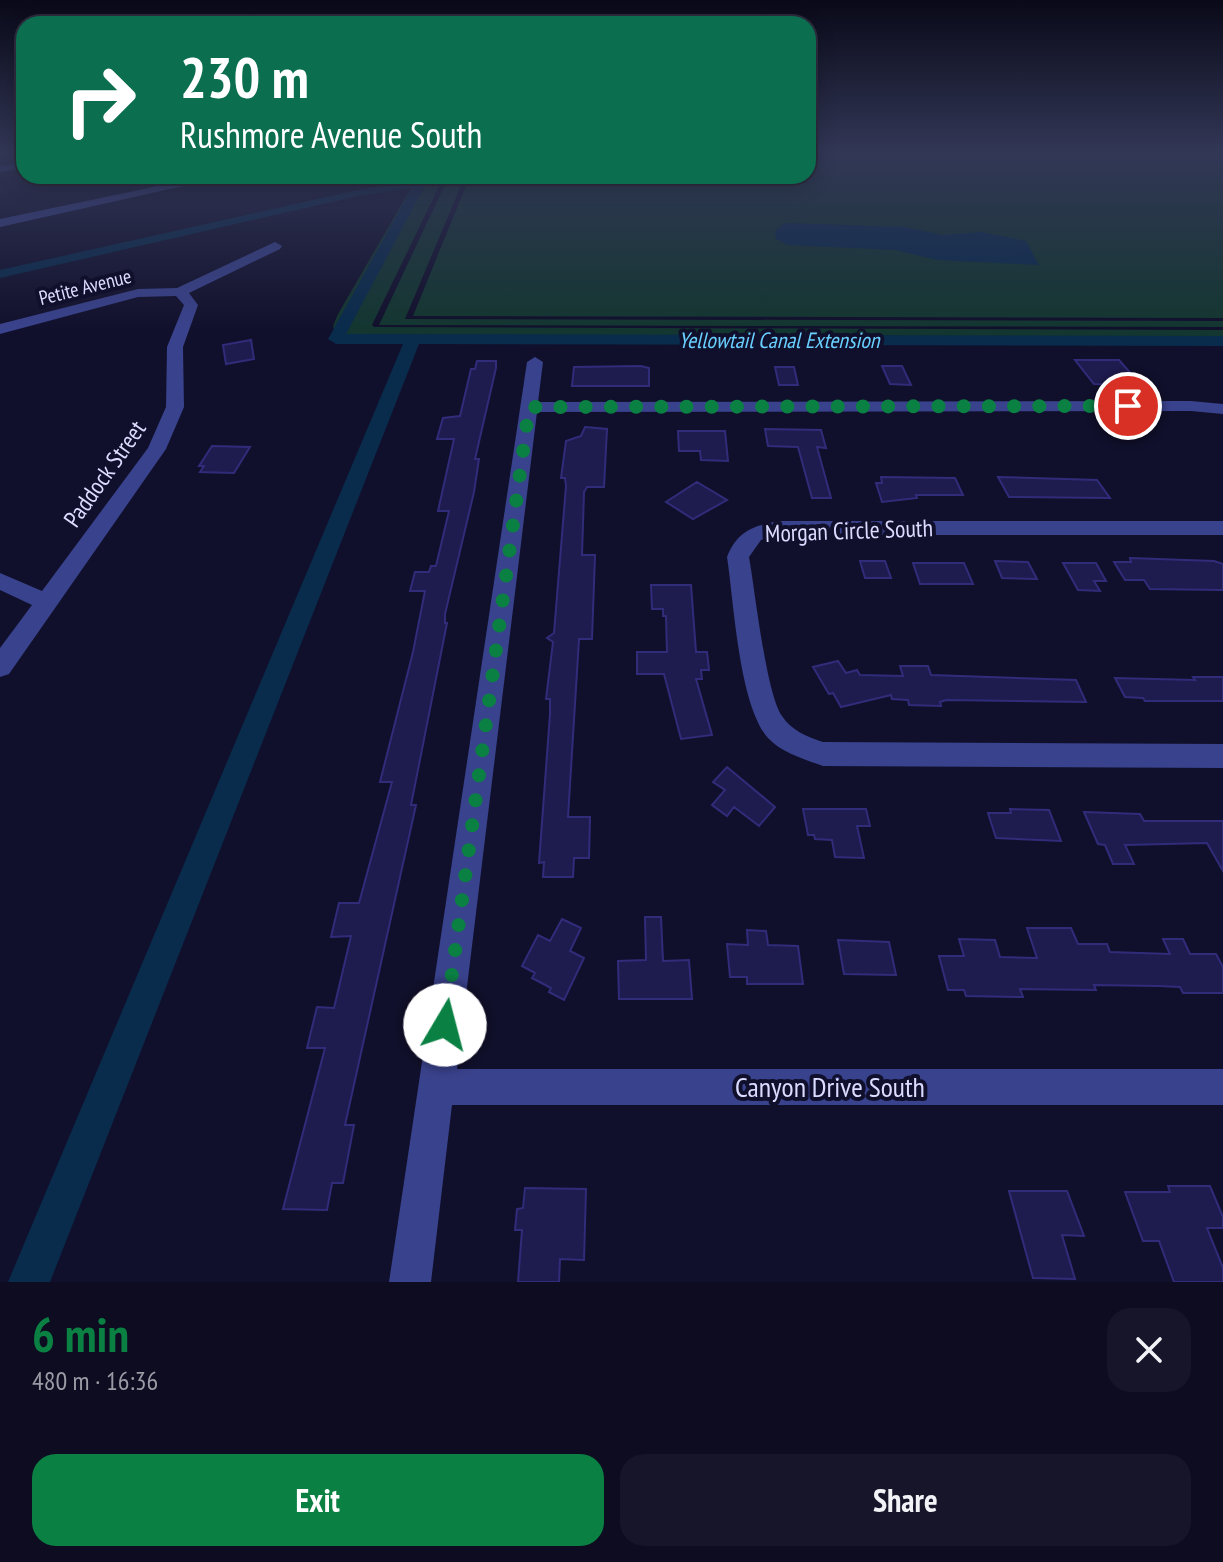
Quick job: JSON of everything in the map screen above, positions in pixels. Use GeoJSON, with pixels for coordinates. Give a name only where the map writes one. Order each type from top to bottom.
{"type":"FeatureCollection","features":[{"type":"Feature","properties":{"kind":"street"},"geometry":{"type":"LineString","coordinates":[[0,223],[57,211]]}},
{"type":"Feature","properties":{"kind":"street"},"geometry":{"type":"LineString","coordinates":[[180,292],[275,246]]}},
{"type":"Feature","properties":{"kind":"street","name":"Petite Avenue"},"geometry":{"type":"LineString","coordinates":[[0,329],[138,293],[180,292]]}},
{"type":"Feature","properties":{"kind":"street","name":"Paddock Street"},"geometry":{"type":"LineString","coordinates":[[0,667],[157,449],[170,424],[176,396],[175,347],[191,305],[180,292]]}},
{"type":"Feature","properties":{"kind":"street"},"geometry":{"type":"LineString","coordinates":[[410,1282],[535,362]]}},
{"type":"Feature","properties":{"kind":"street"},"geometry":{"type":"LineString","coordinates":[[529,407],[1191,406],[1223,409]]}},
{"type":"Feature","properties":{"kind":"street","name":"Morgan Circle South"},"geometry":{"type":"LineString","coordinates":[[1223,528],[780,528],[757,531],[743,541],[738,557],[761,699],[768,720],[791,744],[823,754],[1223,756]]}},
{"type":"Feature","properties":{"kind":"street"},"geometry":{"type":"LineString","coordinates":[[0,581],[45,602]]}},
{"type":"Feature","properties":{"kind":"street","name":"Canyon Drive South"},"geometry":{"type":"LineString","coordinates":[[436,1087],[1223,1087]]}},
{"type":"Feature","properties":{"kind":"green space"},"geometry":{"type":"Polygon","coordinates":[[[398,211],[427,211],[372,325],[374,327],[1223,330],[1223,342],[413,343],[347,340],[335,335],[333,326],[398,211]]]}},
{"type":"Feature","properties":{"kind":"green space"},"geometry":{"type":"Polygon","coordinates":[[[433,211],[450,211],[405,319],[1223,321],[1223,327],[379,325],[433,211]]]}},
{"type":"Feature","properties":{"kind":"green space"},"geometry":{"type":"Polygon","coordinates":[[[456,211],[1223,211],[1223,318],[413,316],[456,211]]]}},
{"type":"Feature","properties":{"kind":"water"},"geometry":{"type":"Polygon","coordinates":[[[785,223],[905,227],[943,235],[982,232],[1026,241],[1039,265],[937,260],[896,250],[788,245],[776,239],[775,231],[785,223]]]}},
{"type":"Feature","properties":{"kind":"building"},"geometry":{"type":"Polygon","coordinates":[[[251,340],[254,359],[226,364],[223,345],[251,340]]]}},
{"type":"Feature","properties":{"kind":"building"},"geometry":{"type":"Polygon","coordinates":[[[1075,360],[1119,360],[1141,385],[1094,384],[1075,360]]]}},
{"type":"Feature","properties":{"kind":"building"},"geometry":{"type":"Polygon","coordinates":[[[477,361],[496,361],[496,368],[475,459],[479,459],[474,492],[445,614],[447,623],[411,805],[416,805],[345,1125],[354,1125],[343,1183],[332,1183],[327,1210],[283,1209],[325,1048],[307,1048],[317,1007],[334,1008],[351,936],[331,937],[339,903],[359,903],[392,782],[380,782],[425,591],[410,591],[415,572],[429,572],[431,566],[436,566],[449,511],[438,511],[454,439],[437,439],[443,418],[460,416],[471,369],[475,369],[477,361]]]}},
{"type":"Feature","properties":{"kind":"building"},"geometry":{"type":"Polygon","coordinates":[[[882,366],[902,366],[911,385],[890,384],[882,366]]]}},
{"type":"Feature","properties":{"kind":"building"},"geometry":{"type":"Polygon","coordinates":[[[574,367],[649,368],[649,386],[572,386],[574,367]]]}},
{"type":"Feature","properties":{"kind":"building"},"geometry":{"type":"Polygon","coordinates":[[[775,367],[794,367],[798,385],[779,385],[775,367]]]}},
{"type":"Feature","properties":{"kind":"building"},"geometry":{"type":"Polygon","coordinates":[[[585,427],[607,429],[604,487],[587,487],[584,492],[582,555],[595,555],[592,639],[579,639],[568,817],[590,817],[589,858],[574,858],[573,877],[543,877],[544,862],[539,863],[550,714],[550,699],[546,699],[553,642],[547,638],[554,633],[566,486],[565,478],[561,478],[566,441],[581,436],[585,427]]]}},
{"type":"Feature","properties":{"kind":"building"},"geometry":{"type":"Polygon","coordinates":[[[765,429],[821,430],[826,448],[817,447],[831,498],[812,498],[798,447],[768,446],[765,429]]]}},
{"type":"Feature","properties":{"kind":"building"},"geometry":{"type":"Polygon","coordinates":[[[678,431],[725,431],[728,461],[701,460],[700,451],[679,451],[678,431]]]}},
{"type":"Feature","properties":{"kind":"building"},"geometry":{"type":"Polygon","coordinates":[[[212,446],[250,447],[234,473],[200,472],[204,466],[199,466],[212,446]]]}},
{"type":"Feature","properties":{"kind":"building"},"geometry":{"type":"Polygon","coordinates":[[[881,477],[955,478],[963,495],[916,495],[917,498],[882,502],[876,483],[882,483],[881,477]]]}},
{"type":"Feature","properties":{"kind":"building"},"geometry":{"type":"Polygon","coordinates":[[[998,477],[1097,480],[1110,498],[1009,497],[998,477]]]}},
{"type":"Feature","properties":{"kind":"building"},"geometry":{"type":"Polygon","coordinates":[[[697,482],[727,500],[693,519],[666,502],[697,482]]]}},
{"type":"Feature","properties":{"kind":"building"},"geometry":{"type":"Polygon","coordinates":[[[1130,558],[1214,561],[1223,564],[1223,590],[1150,589],[1144,580],[1125,580],[1114,562],[1131,562],[1130,558]]]}},
{"type":"Feature","properties":{"kind":"building"},"geometry":{"type":"Polygon","coordinates":[[[860,561],[885,561],[891,578],[865,578],[860,561]]]}},
{"type":"Feature","properties":{"kind":"building"},"geometry":{"type":"Polygon","coordinates":[[[995,561],[1028,562],[1037,579],[1002,578],[995,561]]]}},
{"type":"Feature","properties":{"kind":"building"},"geometry":{"type":"Polygon","coordinates":[[[913,563],[964,563],[973,584],[920,584],[913,563]]]}},
{"type":"Feature","properties":{"kind":"building"},"geometry":{"type":"Polygon","coordinates":[[[1063,563],[1096,563],[1106,581],[1094,581],[1100,591],[1078,590],[1063,563]]]}},
{"type":"Feature","properties":{"kind":"building"},"geometry":{"type":"Polygon","coordinates":[[[651,585],[691,585],[696,652],[707,652],[709,670],[701,670],[702,679],[696,679],[712,735],[681,739],[664,674],[637,674],[637,652],[667,652],[666,616],[663,616],[663,609],[652,609],[651,585]]]}},
{"type":"Feature","properties":{"kind":"building"},"geometry":{"type":"Polygon","coordinates":[[[838,661],[846,673],[857,670],[860,675],[903,676],[900,666],[928,666],[931,675],[1076,680],[1086,702],[946,700],[940,702],[941,706],[909,705],[908,700],[892,699],[891,695],[841,707],[813,667],[838,661]]]}},
{"type":"Feature","properties":{"kind":"building"},"geometry":{"type":"Polygon","coordinates":[[[1193,677],[1223,677],[1223,701],[1145,701],[1143,698],[1125,697],[1115,678],[1195,680],[1193,677]]]}},
{"type":"Feature","properties":{"kind":"building"},"geometry":{"type":"Polygon","coordinates":[[[727,767],[775,807],[759,826],[734,807],[727,816],[712,805],[725,790],[713,782],[727,767]]]}},
{"type":"Feature","properties":{"kind":"building"},"geometry":{"type":"Polygon","coordinates":[[[803,809],[866,809],[870,826],[857,826],[864,858],[835,857],[832,840],[815,839],[814,835],[808,835],[803,809]]]}},
{"type":"Feature","properties":{"kind":"building"},"geometry":{"type":"Polygon","coordinates":[[[1010,809],[1049,810],[1061,841],[996,838],[988,813],[1011,813],[1010,809]]]}},
{"type":"Feature","properties":{"kind":"building"},"geometry":{"type":"Polygon","coordinates":[[[1084,812],[1140,814],[1144,821],[1223,821],[1223,871],[1207,843],[1125,845],[1134,864],[1113,864],[1105,845],[1098,844],[1084,812]]]}},
{"type":"Feature","properties":{"kind":"building"},"geometry":{"type":"Polygon","coordinates":[[[645,917],[661,917],[663,961],[689,960],[692,999],[619,999],[618,961],[646,960],[645,917]]]}},
{"type":"Feature","properties":{"kind":"building"},"geometry":{"type":"Polygon","coordinates":[[[562,919],[581,928],[570,951],[584,958],[564,1000],[549,992],[551,988],[532,978],[535,973],[522,966],[538,935],[550,941],[562,919]]]}},
{"type":"Feature","properties":{"kind":"building"},"geometry":{"type":"Polygon","coordinates":[[[1027,928],[1071,928],[1078,944],[1107,944],[1110,952],[1170,954],[1163,939],[1183,939],[1190,954],[1216,954],[1223,967],[1223,993],[1183,993],[1180,987],[1094,985],[1096,990],[1020,989],[1023,997],[966,996],[964,990],[948,990],[939,956],[964,956],[959,939],[995,940],[1000,957],[1037,958],[1027,928]]]}},
{"type":"Feature","properties":{"kind":"building"},"geometry":{"type":"Polygon","coordinates":[[[747,930],[766,931],[768,945],[798,946],[803,984],[747,984],[747,977],[730,977],[727,944],[748,945],[747,930]]]}},
{"type":"Feature","properties":{"kind":"building"},"geometry":{"type":"Polygon","coordinates":[[[838,940],[889,942],[896,975],[844,974],[838,940]]]}},
{"type":"Feature","properties":{"kind":"building"},"geometry":{"type":"Polygon","coordinates":[[[1168,1186],[1210,1186],[1223,1217],[1223,1228],[1207,1228],[1223,1268],[1223,1282],[1174,1282],[1159,1241],[1143,1241],[1125,1192],[1170,1192],[1168,1186]]]}},
{"type":"Feature","properties":{"kind":"building"},"geometry":{"type":"Polygon","coordinates":[[[525,1188],[586,1189],[584,1260],[560,1259],[559,1282],[518,1282],[522,1230],[515,1230],[517,1209],[523,1208],[525,1188]]]}},
{"type":"Feature","properties":{"kind":"building"},"geometry":{"type":"Polygon","coordinates":[[[1009,1191],[1067,1191],[1084,1236],[1062,1235],[1075,1279],[1033,1278],[1009,1191]]]}},
{"type":"Feature","properties":{"kind":"waterway"},"geometry":{"type":"LineString","coordinates":[[0,274],[279,211]]}},
{"type":"Feature","properties":{"kind":"waterway"},"geometry":{"type":"LineString","coordinates":[[405,211],[336,339],[413,339]]}},
{"type":"Feature","properties":{"kind":"waterway"},"geometry":{"type":"LineString","coordinates":[[29,1282],[413,339]]}},
{"type":"Feature","properties":{"kind":"waterway","name":"Yellowtail Canal Extension"},"geometry":{"type":"LineString","coordinates":[[413,339],[1223,341]]}},
{"type":"Feature","properties":{"kind":"route"},"geometry":{"type":"LineString","coordinates":[[445,1025],[529,407],[1128,406]]}}]}
